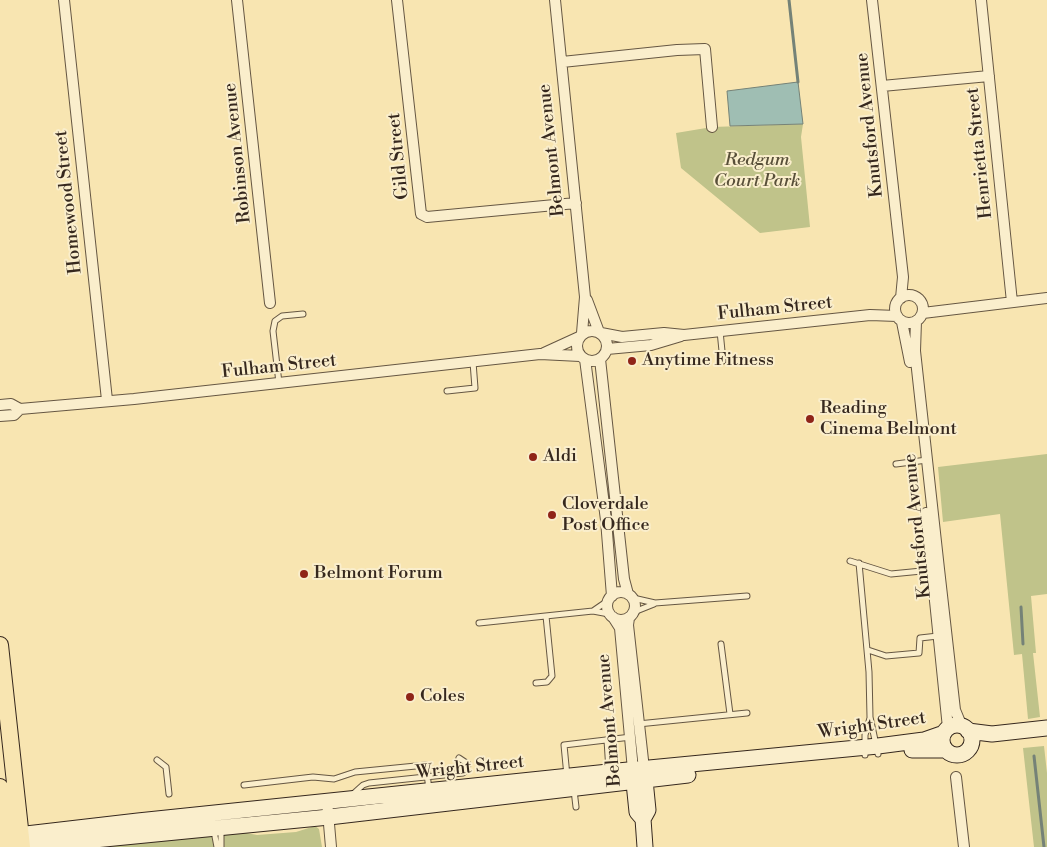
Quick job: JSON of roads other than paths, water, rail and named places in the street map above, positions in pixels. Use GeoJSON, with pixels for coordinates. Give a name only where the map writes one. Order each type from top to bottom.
{"type":"FeatureCollection","features":[{"type":"Feature","properties":{"kind":"main road"},"geometry":{"type":"LineString","coordinates":[[0,644],[13,842]]}},
{"type":"Feature","properties":{"kind":"main road"},"geometry":{"type":"LineString","coordinates":[[0,787],[13,842]]}},
{"type":"Feature","properties":{"kind":"street","name":"Homewood Street"},"geometry":{"type":"LineString","coordinates":[[64,0],[107,400]]}},
{"type":"Feature","properties":{"kind":"street","name":"Robinson Avenue"},"geometry":{"type":"LineString","coordinates":[[238,0],[270,304]]}},
{"type":"Feature","properties":{"kind":"street","name":"Gild Street"},"geometry":{"type":"LineString","coordinates":[[397,0],[421,214],[427,217],[576,203]]}},
{"type":"Feature","properties":{"kind":"street","name":"Belmont Avenue"},"geometry":{"type":"LineString","coordinates":[[555,0],[585,297],[580,335],[576,347],[582,358],[606,520],[611,616],[620,628],[639,775],[648,810],[643,820],[645,847]]}},
{"type":"Feature","properties":{"kind":"street","name":"Knutsford Avenue"},"geometry":{"type":"LineString","coordinates":[[872,0],[903,277],[898,300]]}},
{"type":"Feature","properties":{"kind":"street","name":"Henrietta Street"},"geometry":{"type":"LineString","coordinates":[[981,0],[1012,302]]}},
{"type":"Feature","properties":{"kind":"street"},"geometry":{"type":"LineString","coordinates":[[562,62],[704,49],[712,126]]}},
{"type":"Feature","properties":{"kind":"street"},"geometry":{"type":"LineString","coordinates":[[882,86],[989,76]]}},
{"type":"Feature","properties":{"kind":"street","name":"Knutsford Avenue"},"geometry":{"type":"LineString","coordinates":[[903,277],[912,295]]}},
{"type":"Feature","properties":{"kind":"street","name":"Fulham Street"},"geometry":{"type":"LineString","coordinates":[[870,315],[898,300],[912,295]]}},
{"type":"Feature","properties":{"kind":"street"},"geometry":{"type":"LineString","coordinates":[[912,295],[920,313]]}},
{"type":"Feature","properties":{"kind":"street","name":"Belmont Avenue"},"geometry":{"type":"LineString","coordinates":[[585,297],[600,332],[606,340],[607,349]]}},
{"type":"Feature","properties":{"kind":"street","name":"Fulham Street"},"geometry":{"type":"LineString","coordinates":[[600,332],[622,338],[664,333],[684,334],[720,331],[870,315],[899,319],[920,313],[952,308],[1047,298]]}},
{"type":"Feature","properties":{"kind":"street"},"geometry":{"type":"LineString","coordinates":[[898,300],[899,319]]}},
{"type":"Feature","properties":{"kind":"street","name":"Knutsford Avenue"},"geometry":{"type":"LineString","coordinates":[[920,313],[915,351],[924,460],[942,635],[955,730]]}},
{"type":"Feature","properties":{"kind":"street","name":"Knutsford Avenue"},"geometry":{"type":"LineString","coordinates":[[899,319],[909,353],[924,460]]}},
{"type":"Feature","properties":{"kind":"street"},"geometry":{"type":"LineString","coordinates":[[580,335],[590,330],[600,332]]}},
{"type":"Feature","properties":{"kind":"street","name":"Fulham Street"},"geometry":{"type":"LineString","coordinates":[[607,349],[651,345],[684,334]]}},
{"type":"Feature","properties":{"kind":"street","name":"Fulham Street"},"geometry":{"type":"LineString","coordinates":[[540,354],[580,335]]}},
{"type":"Feature","properties":{"kind":"street"},"geometry":{"type":"LineString","coordinates":[[582,358],[595,361],[600,359],[607,349]]}},
{"type":"Feature","properties":{"kind":"street","name":"Fulham Street"},"geometry":{"type":"LineString","coordinates":[[0,405],[11,404],[20,409],[540,354],[582,358]]}},
{"type":"Feature","properties":{"kind":"street","name":"Belmont Avenue"},"geometry":{"type":"LineString","coordinates":[[600,359],[624,580],[635,608],[628,625],[638,724],[635,737]]}},
{"type":"Feature","properties":{"kind":"street","name":"Fulham Street"},"geometry":{"type":"LineString","coordinates":[[0,416],[14,415],[20,409]]}},
{"type":"Feature","properties":{"kind":"street"},"geometry":{"type":"LineString","coordinates":[[610,598],[620,592],[630,596]]}},
{"type":"Feature","properties":{"kind":"street"},"geometry":{"type":"LineString","coordinates":[[611,616],[618,620],[631,615]]}},
{"type":"Feature","properties":{"kind":"street","name":"Wright Street"},"geometry":{"type":"LineString","coordinates":[[871,751],[924,740],[955,730],[992,734],[1047,728]]}},
{"type":"Feature","properties":{"kind":"street"},"geometry":{"type":"LineString","coordinates":[[955,730],[971,738],[970,747]]}},
{"type":"Feature","properties":{"kind":"street","name":"Wright Street"},"geometry":{"type":"LineString","coordinates":[[946,750],[942,742],[955,730]]}},
{"type":"Feature","properties":{"kind":"street","name":"Wright Street"},"geometry":{"type":"LineString","coordinates":[[13,842],[133,826],[328,817],[444,804],[570,783],[871,751],[932,748],[946,750],[958,755],[970,747],[989,742],[1047,735]]}},
{"type":"Feature","properties":{"kind":"street","name":"Wright Street"},"geometry":{"type":"LineString","coordinates":[[13,842],[114,838],[167,832],[327,801],[429,786],[570,783],[609,772],[639,775]]}},
{"type":"Feature","properties":{"kind":"street"},"geometry":{"type":"LineString","coordinates":[[956,777],[964,847]]}},
{"type":"Feature","properties":{"kind":"street"},"geometry":{"type":"LineString","coordinates":[[327,801],[331,847]]}},
{"type":"Feature","properties":{"kind":"lane"},"geometry":{"type":"LineString","coordinates":[[279,382],[273,332],[276,321],[282,316],[303,314]]}},
{"type":"Feature","properties":{"kind":"lane"},"geometry":{"type":"LineString","coordinates":[[720,331],[724,361]]}},
{"type":"Feature","properties":{"kind":"lane"},"geometry":{"type":"LineString","coordinates":[[447,391],[475,388],[473,362]]}},
{"type":"Feature","properties":{"kind":"lane"},"geometry":{"type":"LineString","coordinates":[[896,464],[924,460]]}},
{"type":"Feature","properties":{"kind":"lane"},"geometry":{"type":"LineString","coordinates":[[850,561],[890,574],[935,570]]}},
{"type":"Feature","properties":{"kind":"lane"},"geometry":{"type":"LineString","coordinates":[[859,563],[868,650],[871,751]]}},
{"type":"Feature","properties":{"kind":"lane"},"geometry":{"type":"LineString","coordinates":[[630,596],[655,603],[747,596]]}},
{"type":"Feature","properties":{"kind":"lane"},"geometry":{"type":"LineString","coordinates":[[592,611],[610,598]]}},
{"type":"Feature","properties":{"kind":"lane"},"geometry":{"type":"LineString","coordinates":[[631,615],[655,603]]}},
{"type":"Feature","properties":{"kind":"lane"},"geometry":{"type":"LineString","coordinates":[[479,623],[592,611],[611,616]]}},
{"type":"Feature","properties":{"kind":"lane"},"geometry":{"type":"LineString","coordinates":[[536,684],[547,682],[552,676],[546,616]]}},
{"type":"Feature","properties":{"kind":"lane"},"geometry":{"type":"LineString","coordinates":[[868,650],[886,656],[919,653],[920,638],[942,635]]}},
{"type":"Feature","properties":{"kind":"lane"},"geometry":{"type":"LineString","coordinates":[[721,644],[730,714]]}},
{"type":"Feature","properties":{"kind":"lane"},"geometry":{"type":"LineString","coordinates":[[638,724],[747,713]]}},
{"type":"Feature","properties":{"kind":"lane"},"geometry":{"type":"LineString","coordinates":[[870,717],[871,751]]}},
{"type":"Feature","properties":{"kind":"lane"},"geometry":{"type":"LineString","coordinates":[[576,807],[564,745],[635,737]]}},
{"type":"Feature","properties":{"kind":"lane"},"geometry":{"type":"LineString","coordinates":[[607,740],[609,772]]}},
{"type":"Feature","properties":{"kind":"lane"},"geometry":{"type":"LineString","coordinates":[[557,754],[565,753]]}},
{"type":"Feature","properties":{"kind":"lane"},"geometry":{"type":"LineString","coordinates":[[349,799],[363,785],[375,782],[463,773],[467,770],[468,764],[459,758]]}},
{"type":"Feature","properties":{"kind":"lane"},"geometry":{"type":"LineString","coordinates":[[157,760],[166,768],[169,794]]}},
{"type":"Feature","properties":{"kind":"lane"},"geometry":{"type":"LineString","coordinates":[[244,785],[312,777],[334,779],[355,772],[426,765],[429,786],[444,804]]}},
{"type":"Feature","properties":{"kind":"lane"},"geometry":{"type":"LineString","coordinates":[[216,821],[217,847]]}},
{"type":"Feature","properties":{"kind":"lane"},"geometry":{"type":"LineString","coordinates":[[216,821],[221,847]]}},
{"type":"Feature","properties":{"kind":"lane"},"geometry":{"type":"LineString","coordinates":[[114,838],[133,826],[167,832]]}},
{"type":"Feature","properties":{"kind":"water"},"geometry":{"type":"Polygon","coordinates":[[[798,82],[803,124],[730,126],[727,91],[798,82]]]}},
{"type":"Feature","properties":{"kind":"waterway"},"geometry":{"type":"LineString","coordinates":[[789,0],[798,82]]}},
{"type":"Feature","properties":{"kind":"waterway"},"geometry":{"type":"LineString","coordinates":[[1021,607],[1023,644]]}},
{"type":"Feature","properties":{"kind":"waterway"},"geometry":{"type":"LineString","coordinates":[[1034,756],[1044,847]]}},
{"type":"Feature","properties":{"kind":"place","name":"Anytime Fitness"},"geometry":{"type":"Point","coordinates":[632,361]}},
{"type":"Feature","properties":{"kind":"place","name":"Reading Cinema Belmont"},"geometry":{"type":"Point","coordinates":[810,419]}},
{"type":"Feature","properties":{"kind":"place","name":"Aldi"},"geometry":{"type":"Point","coordinates":[533,457]}},
{"type":"Feature","properties":{"kind":"place","name":"Cloverdale Post Office"},"geometry":{"type":"Point","coordinates":[552,515]}},
{"type":"Feature","properties":{"kind":"place","name":"Belmont Forum"},"geometry":{"type":"Point","coordinates":[304,574]}},
{"type":"Feature","properties":{"kind":"place","name":"Coles"},"geometry":{"type":"Point","coordinates":[410,697]}},
{"type":"Feature","properties":{"kind":"park label","name":"Redgum Court Park"},"geometry":{"type":"Point","coordinates":[757,171]}}]}
